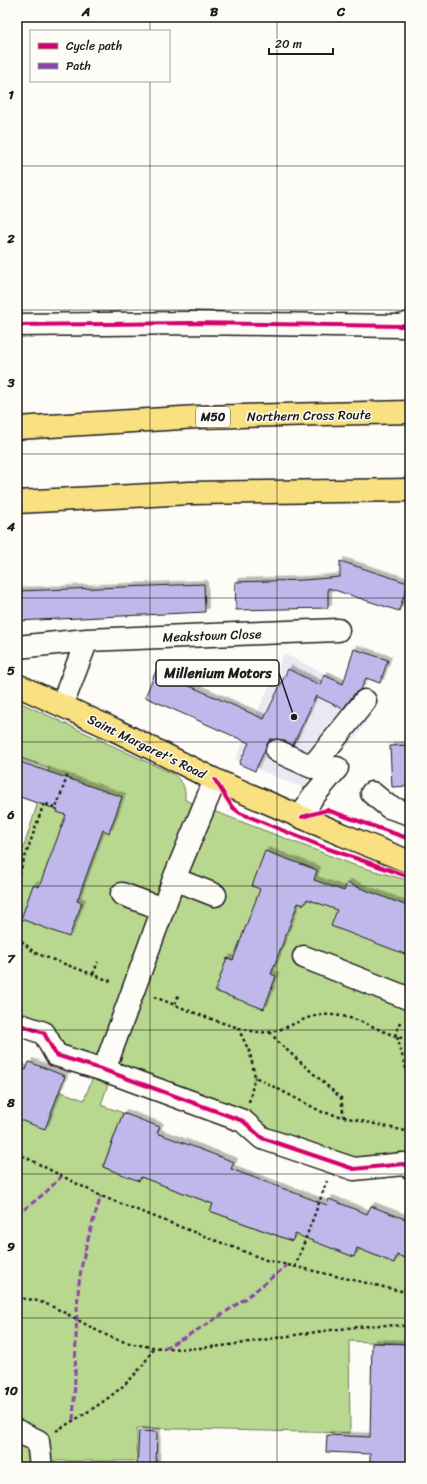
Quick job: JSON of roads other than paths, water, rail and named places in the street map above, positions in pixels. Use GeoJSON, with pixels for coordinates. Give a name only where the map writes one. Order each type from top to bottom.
{"type":"FeatureCollection","features":[{"type":"Feature","properties":{"kind":"main road","name":"Northern Cross Route"},"geometry":{"type":"LineString","coordinates":[[17,428],[198,417],[410,412]]}},
{"type":"Feature","properties":{"kind":"main road"},"geometry":{"type":"LineString","coordinates":[[17,502],[190,493],[410,490]]}},
{"type":"Feature","properties":{"kind":"main road","name":"Saint Margaret's Road"},"geometry":{"type":"LineString","coordinates":[[17,685],[62,705],[215,780],[410,862]]}},
{"type":"Feature","properties":{"kind":"street"},"geometry":{"type":"LineString","coordinates":[[17,324],[190,323],[401,326],[410,323]]}},
{"type":"Feature","properties":{"kind":"street","name":"Meakstown Close"},"geometry":{"type":"LineString","coordinates":[[17,647],[87,640],[338,630]]}},
{"type":"Feature","properties":{"kind":"street"},"geometry":{"type":"LineString","coordinates":[[62,705],[87,640]]}},
{"type":"Feature","properties":{"kind":"street"},"geometry":{"type":"LineString","coordinates":[[312,767],[365,700]]}},
{"type":"Feature","properties":{"kind":"street"},"geometry":{"type":"LineString","coordinates":[[277,751],[312,767],[320,788]]}},
{"type":"Feature","properties":{"kind":"street"},"geometry":{"type":"LineString","coordinates":[[302,817],[310,799],[337,768]]}},
{"type":"Feature","properties":{"kind":"street"},"geometry":{"type":"LineString","coordinates":[[104,1070],[174,879],[215,780]]}},
{"type":"Feature","properties":{"kind":"street"},"geometry":{"type":"LineString","coordinates":[[372,793],[389,807],[410,814]]}},
{"type":"Feature","properties":{"kind":"street"},"geometry":{"type":"LineString","coordinates":[[174,879],[215,895]]}},
{"type":"Feature","properties":{"kind":"street"},"geometry":{"type":"LineString","coordinates":[[122,894],[163,909]]}},
{"type":"Feature","properties":{"kind":"street"},"geometry":{"type":"LineString","coordinates":[[304,957],[410,999]]}},
{"type":"Feature","properties":{"kind":"street"},"geometry":{"type":"LineString","coordinates":[[17,1024],[44,1034],[56,1055],[104,1070],[243,1121],[262,1138],[354,1169],[403,1164],[410,1166]]}},
{"type":"Feature","properties":{"kind":"street"},"geometry":{"type":"LineString","coordinates":[[17,1431],[38,1441],[41,1467]]}},
{"type":"Feature","properties":{"kind":"place","name":"Millenium Motors"},"geometry":{"type":"Point","coordinates":[294,717]}}]}
